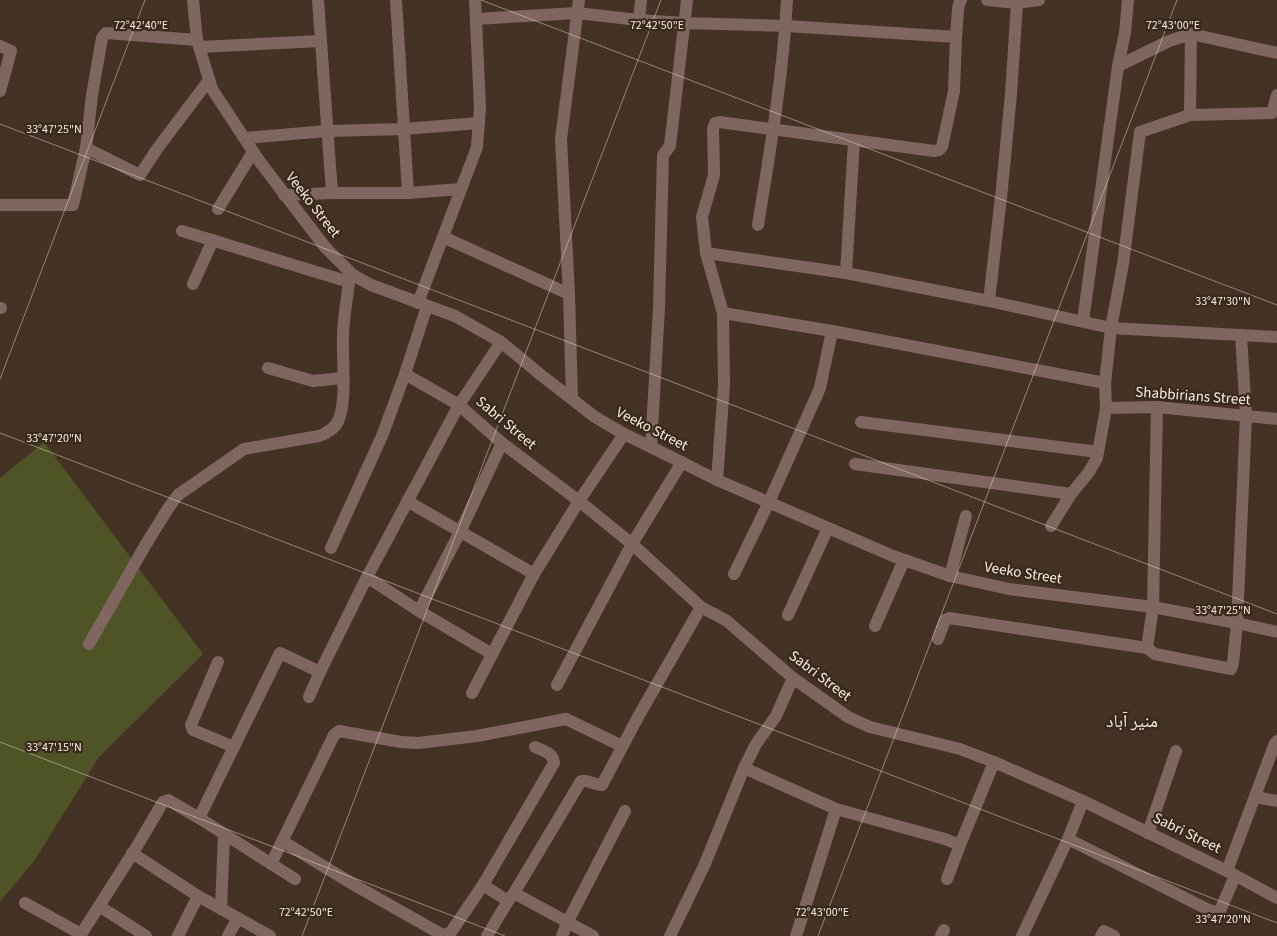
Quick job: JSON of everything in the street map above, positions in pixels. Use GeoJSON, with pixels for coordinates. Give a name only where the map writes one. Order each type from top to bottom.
{"type":"FeatureCollection","features":[{"type":"Feature","properties":{"kind":"street","name":"Veeko Street"},"geometry":{"type":"LineString","coordinates":[[193,0],[198,43],[212,89],[284,196],[351,279],[455,316],[501,342],[595,417],[624,434],[717,480],[904,560],[950,576],[1009,589],[1153,607],[1277,632]]}},
{"type":"Feature","properties":{"kind":"street"},"geometry":{"type":"LineString","coordinates":[[318,0],[332,193]]}},
{"type":"Feature","properties":{"kind":"street"},"geometry":{"type":"LineString","coordinates":[[396,0],[408,193]]}},
{"type":"Feature","properties":{"kind":"street"},"geometry":{"type":"LineString","coordinates":[[331,548],[382,436],[405,374],[422,305],[443,237],[477,146],[480,108],[475,0]]}},
{"type":"Feature","properties":{"kind":"street"},"geometry":{"type":"LineString","coordinates":[[572,399],[561,139],[579,0]]}},
{"type":"Feature","properties":{"kind":"street"},"geometry":{"type":"LineString","coordinates":[[639,20],[642,0]]}},
{"type":"Feature","properties":{"kind":"street"},"geometry":{"type":"LineString","coordinates":[[651,447],[659,308],[663,155],[670,146],[687,0]]}},
{"type":"Feature","properties":{"kind":"street"},"geometry":{"type":"LineString","coordinates":[[758,225],[773,130],[788,0]]}},
{"type":"Feature","properties":{"kind":"street"},"geometry":{"type":"LineString","coordinates":[[717,480],[724,385],[723,313],[706,252],[702,217],[714,175],[714,123],[719,122],[934,151],[939,150],[942,147],[954,91],[958,4],[961,0]]}},
{"type":"Feature","properties":{"kind":"street"},"geometry":{"type":"LineString","coordinates":[[987,0],[1017,3],[1039,0]]}},
{"type":"Feature","properties":{"kind":"street"},"geometry":{"type":"LineString","coordinates":[[1083,321],[1118,66],[1125,33],[1128,0]]}},
{"type":"Feature","properties":{"kind":"street"},"geometry":{"type":"LineString","coordinates":[[989,301],[1010,104],[1017,3]]}},
{"type":"Feature","properties":{"kind":"street"},"geometry":{"type":"LineString","coordinates":[[476,19],[577,13],[684,24],[786,26],[956,37]]}},
{"type":"Feature","properties":{"kind":"street"},"geometry":{"type":"LineString","coordinates":[[0,205],[73,205],[86,148],[92,95],[102,38],[106,33],[198,43],[321,41]]}},
{"type":"Feature","properties":{"kind":"street"},"geometry":{"type":"LineString","coordinates":[[1118,66],[1169,41],[1191,34],[1277,54]]}},
{"type":"Feature","properties":{"kind":"street"},"geometry":{"type":"LineString","coordinates":[[1190,115],[1191,34]]}},
{"type":"Feature","properties":{"kind":"street"},"geometry":{"type":"LineString","coordinates":[[0,46],[11,51],[0,91]]}},
{"type":"Feature","properties":{"kind":"street"},"geometry":{"type":"LineString","coordinates":[[86,148],[140,175],[157,149],[209,80]]}},
{"type":"Feature","properties":{"kind":"street"},"geometry":{"type":"LineString","coordinates":[[1051,526],[1097,458],[1106,408],[1105,382],[1111,328],[1123,264],[1140,132],[1190,115],[1272,113],[1277,95]]}},
{"type":"Feature","properties":{"kind":"street"},"geometry":{"type":"LineString","coordinates":[[245,138],[327,131],[479,123]]}},
{"type":"Feature","properties":{"kind":"street"},"geometry":{"type":"LineString","coordinates":[[846,274],[854,141]]}},
{"type":"Feature","properties":{"kind":"street"},"geometry":{"type":"LineString","coordinates":[[218,209],[253,152]]}},
{"type":"Feature","properties":{"kind":"street"},"geometry":{"type":"LineString","coordinates":[[284,196],[332,193],[408,193],[462,189]]}},
{"type":"Feature","properties":{"kind":"street"},"geometry":{"type":"LineString","coordinates":[[88,644],[168,507],[178,495],[244,449],[319,436],[333,428],[339,420],[342,402],[343,334],[351,279],[182,231]]}},
{"type":"Feature","properties":{"kind":"street"},"geometry":{"type":"LineString","coordinates":[[443,237],[569,294]]}},
{"type":"Feature","properties":{"kind":"street"},"geometry":{"type":"LineString","coordinates":[[193,284],[213,240]]}},
{"type":"Feature","properties":{"kind":"street"},"geometry":{"type":"LineString","coordinates":[[706,252],[846,274],[989,301],[1111,328],[1277,337]]}},
{"type":"Feature","properties":{"kind":"street"},"geometry":{"type":"LineString","coordinates":[[723,313],[832,331],[1105,382]]}},
{"type":"Feature","properties":{"kind":"street"},"geometry":{"type":"LineString","coordinates":[[734,574],[769,502],[820,388],[832,331]]}},
{"type":"Feature","properties":{"kind":"street"},"geometry":{"type":"LineString","coordinates":[[938,639],[945,620],[949,618],[1148,648],[1155,654],[1231,669],[1237,623],[1246,416],[1241,335]]}},
{"type":"Feature","properties":{"kind":"street"},"geometry":{"type":"LineString","coordinates":[[309,697],[367,577],[407,501],[459,405],[501,342]]}},
{"type":"Feature","properties":{"kind":"street"},"geometry":{"type":"LineString","coordinates":[[268,368],[313,381],[343,378]]}},
{"type":"Feature","properties":{"kind":"street","name":"Sabri Street"},"geometry":{"type":"LineString","coordinates":[[405,374],[459,405],[502,443],[632,544],[701,607],[727,621],[793,678],[848,717],[870,727],[960,749],[994,762],[1084,801],[1277,898]]}},
{"type":"Feature","properties":{"kind":"street"},"geometry":{"type":"LineString","coordinates":[[1148,648],[1153,607],[1158,407]]}},
{"type":"Feature","properties":{"kind":"street","name":"Shabbirians Street"},"geometry":{"type":"LineString","coordinates":[[1106,408],[1158,407],[1277,419]]}},
{"type":"Feature","properties":{"kind":"street"},"geometry":{"type":"LineString","coordinates":[[861,422],[1098,452]]}},
{"type":"Feature","properties":{"kind":"street"},"geometry":{"type":"LineString","coordinates":[[472,693],[534,574],[579,501],[624,434]]}},
{"type":"Feature","properties":{"kind":"street"},"geometry":{"type":"LineString","coordinates":[[419,611],[460,532],[502,443]]}},
{"type":"Feature","properties":{"kind":"street"},"geometry":{"type":"LineString","coordinates":[[557,686],[632,544],[682,462]]}},
{"type":"Feature","properties":{"kind":"street"},"geometry":{"type":"LineString","coordinates":[[855,464],[1071,494]]}},
{"type":"Feature","properties":{"kind":"street"},"geometry":{"type":"LineString","coordinates":[[407,501],[534,574]]}},
{"type":"Feature","properties":{"kind":"street"},"geometry":{"type":"LineString","coordinates":[[950,576],[966,516]]}},
{"type":"Feature","properties":{"kind":"street"},"geometry":{"type":"LineString","coordinates":[[788,615],[828,528]]}},
{"type":"Feature","properties":{"kind":"street"},"geometry":{"type":"LineString","coordinates":[[875,626],[904,560]]}},
{"type":"Feature","properties":{"kind":"street"},"geometry":{"type":"LineString","coordinates":[[367,577],[419,611],[492,654]]}},
{"type":"Feature","properties":{"kind":"street"},"geometry":{"type":"LineString","coordinates":[[486,936],[581,780],[588,780],[602,785],[701,607]]}},
{"type":"Feature","properties":{"kind":"street"},"geometry":{"type":"LineString","coordinates":[[199,818],[280,653],[320,672]]}},
{"type":"Feature","properties":{"kind":"street"},"geometry":{"type":"LineString","coordinates":[[218,662],[191,725],[192,730],[234,747]]}},
{"type":"Feature","properties":{"kind":"street"},"geometry":{"type":"LineString","coordinates":[[670,936],[704,866],[744,768],[756,744],[776,716],[793,678]]}},
{"type":"Feature","properties":{"kind":"street"},"geometry":{"type":"LineString","coordinates":[[271,864],[334,735],[340,731],[401,742],[418,743],[477,736],[566,718],[622,746]]}},
{"type":"Feature","properties":{"kind":"street"},"geometry":{"type":"LineString","coordinates":[[1068,839],[1209,910],[1219,913],[1255,797],[1277,741]]}},
{"type":"Feature","properties":{"kind":"street"},"geometry":{"type":"LineString","coordinates":[[282,841],[356,886],[441,934],[446,935],[451,932],[483,885],[554,763],[554,758],[551,754],[535,747]]}},
{"type":"Feature","properties":{"kind":"street"},"geometry":{"type":"LineString","coordinates":[[1148,832],[1176,751]]}},
{"type":"Feature","properties":{"kind":"street"},"geometry":{"type":"LineString","coordinates":[[947,879],[994,762]]}},
{"type":"Feature","properties":{"kind":"street"},"geometry":{"type":"LineString","coordinates":[[744,768],[836,809],[945,839],[960,845]]}},
{"type":"Feature","properties":{"kind":"street"},"geometry":{"type":"LineString","coordinates":[[1255,797],[1277,802]]}},
{"type":"Feature","properties":{"kind":"street"},"geometry":{"type":"LineString","coordinates":[[25,903],[81,935],[163,802],[168,800],[295,879]]}},
{"type":"Feature","properties":{"kind":"street"},"geometry":{"type":"LineString","coordinates":[[1022,936],[1084,801]]}},
{"type":"Feature","properties":{"kind":"street"},"geometry":{"type":"LineString","coordinates":[[796,936],[836,809]]}},
{"type":"Feature","properties":{"kind":"street"},"geometry":{"type":"LineString","coordinates":[[562,936],[625,812]]}},
{"type":"Feature","properties":{"kind":"street"},"geometry":{"type":"LineString","coordinates":[[221,909],[224,835]]}},
{"type":"Feature","properties":{"kind":"street"},"geometry":{"type":"LineString","coordinates":[[132,853],[198,896],[270,936]]}},
{"type":"Feature","properties":{"kind":"street"},"geometry":{"type":"LineString","coordinates":[[483,885],[593,936]]}},
{"type":"Feature","properties":{"kind":"street"},"geometry":{"type":"LineString","coordinates":[[178,936],[198,896]]}},
{"type":"Feature","properties":{"kind":"street"},"geometry":{"type":"LineString","coordinates":[[99,906],[146,936]]}},
{"type":"Feature","properties":{"kind":"street"},"geometry":{"type":"LineString","coordinates":[[228,936],[238,918]]}},
{"type":"Feature","properties":{"kind":"street"},"geometry":{"type":"LineString","coordinates":[[1101,936],[1104,931],[1114,936]]}},
{"type":"Feature","properties":{"kind":"green space"},"geometry":{"type":"Polygon","coordinates":[[[44,442],[203,654],[99,757],[34,861],[0,902],[0,478],[44,442]]]}},
{"type":"Feature","properties":{"kind":"district","name":"منیر آباد"},"geometry":{"type":"Point","coordinates":[1132,721]}}]}
